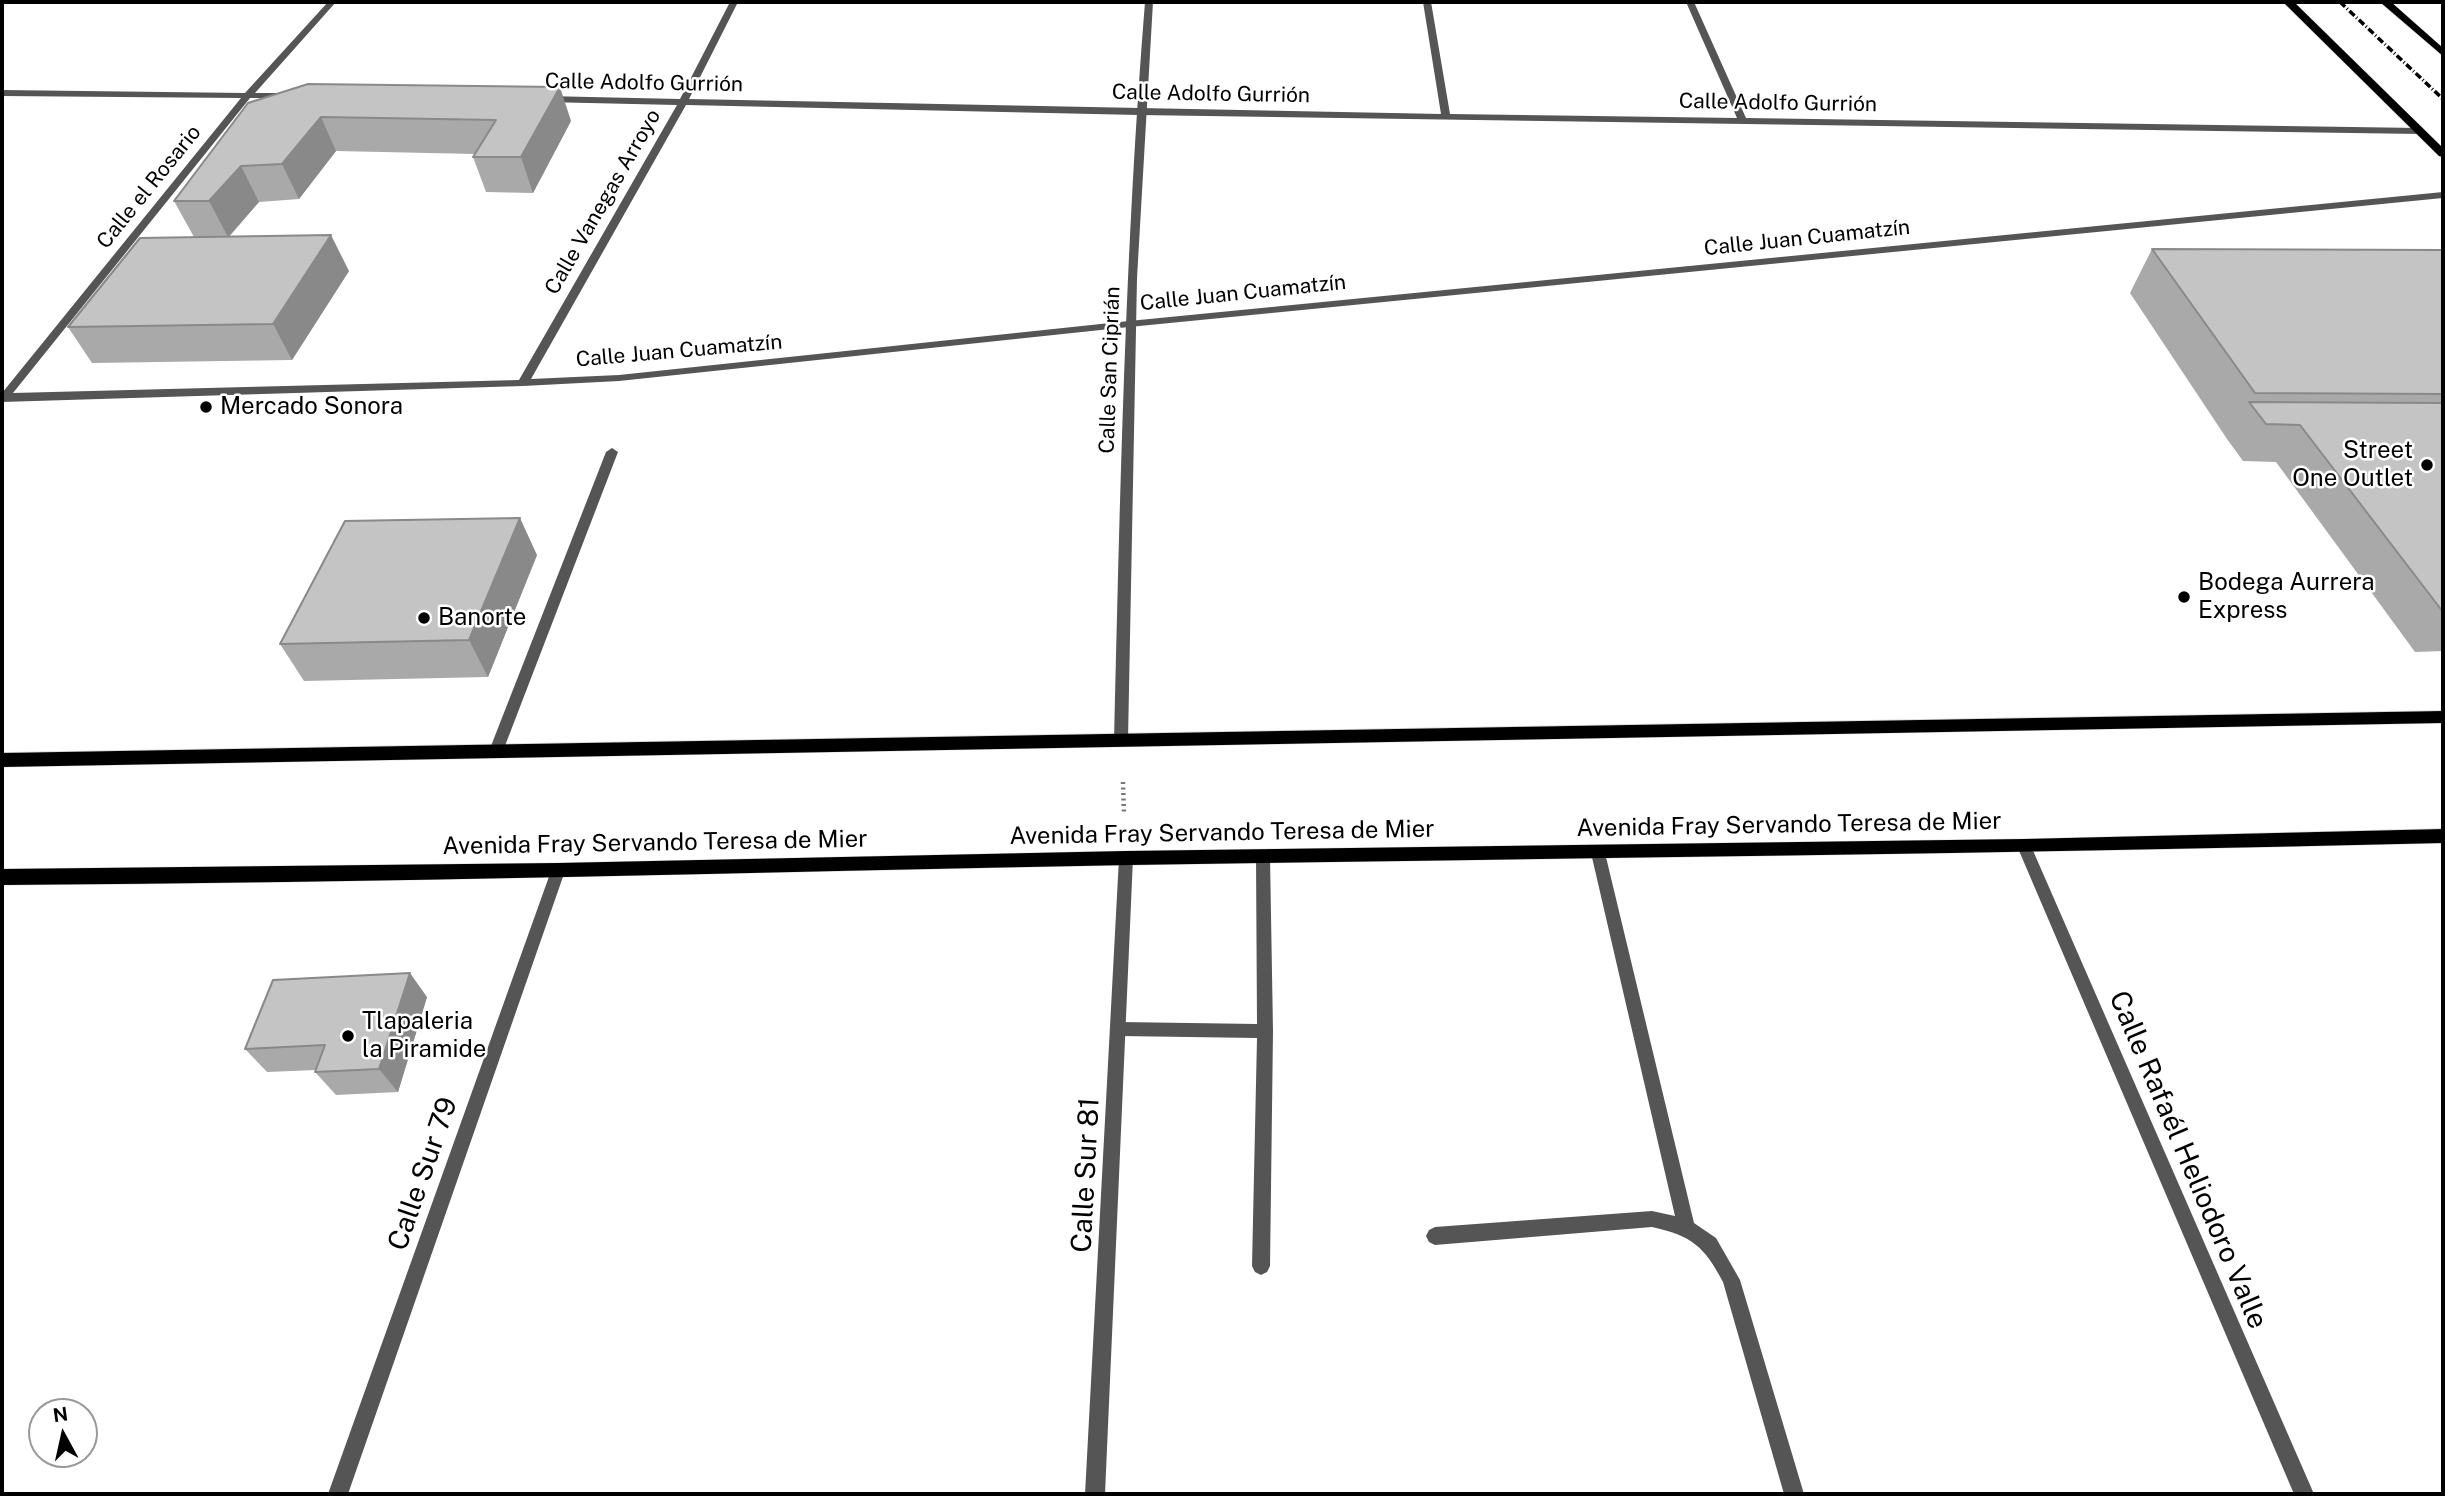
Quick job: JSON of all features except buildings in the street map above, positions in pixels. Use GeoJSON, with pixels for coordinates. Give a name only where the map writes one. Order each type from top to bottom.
{"type":"FeatureCollection","features":[{"type":"Feature","properties":{"kind":"main road"},"geometry":{"type":"LineString","coordinates":[[2288,2],[2443,154]]}},
{"type":"Feature","properties":{"kind":"main road"},"geometry":{"type":"LineString","coordinates":[[2385,2],[2443,53]]}},
{"type":"Feature","properties":{"kind":"main road"},"geometry":{"type":"LineString","coordinates":[[2,760],[2443,717]]}},
{"type":"Feature","properties":{"kind":"main road","name":"Avenida Fray Servando Teresa de Mier"},"geometry":{"type":"LineString","coordinates":[[2,877],[558,871],[1126,858],[2024,846],[2443,836]]}},
{"type":"Feature","properties":{"kind":"street","name":"Calle el Rosario"},"geometry":{"type":"LineString","coordinates":[[3,398],[247,96],[332,2]]}},
{"type":"Feature","properties":{"kind":"street","name":"Calle Vanegas Arroyo"},"geometry":{"type":"LineString","coordinates":[[523,383],[684,100],[734,2]]}},
{"type":"Feature","properties":{"kind":"street","name":"Calle San Ciprián"},"geometry":{"type":"LineString","coordinates":[[1121,740],[1129,324],[1139,112],[1149,2]]}},
{"type":"Feature","properties":{"kind":"street"},"geometry":{"type":"LineString","coordinates":[[1427,2],[1446,114]]}},
{"type":"Feature","properties":{"kind":"street"},"geometry":{"type":"LineString","coordinates":[[1690,2],[1742,120]]}},
{"type":"Feature","properties":{"kind":"street"},"geometry":{"type":"LineString","coordinates":[[2,93],[302,96]]}},
{"type":"Feature","properties":{"kind":"street","name":"Calle Adolfo Gurrión"},"geometry":{"type":"LineString","coordinates":[[534,99],[684,100],[1139,112],[1446,114],[2419,131]]}},
{"type":"Feature","properties":{"kind":"street","name":"Calle Juan Cuamatzín"},"geometry":{"type":"LineString","coordinates":[[3,398],[523,383],[619,377],[1129,324],[2443,195]]}},
{"type":"Feature","properties":{"kind":"street"},"geometry":{"type":"LineString","coordinates":[[496,751],[612,452]]}},
{"type":"Feature","properties":{"kind":"street","name":"Calle Rafaél Heliodoro Valle"},"geometry":{"type":"LineString","coordinates":[[2024,846],[2304,1494]]}},
{"type":"Feature","properties":{"kind":"street"},"geometry":{"type":"LineString","coordinates":[[1598,853],[1686,1225]]}},
{"type":"Feature","properties":{"kind":"street","name":"Calle Sur 81"},"geometry":{"type":"LineString","coordinates":[[1095,1494],[1120,1029],[1126,858]]}},
{"type":"Feature","properties":{"kind":"street"},"geometry":{"type":"LineString","coordinates":[[1261,1266],[1265,1031],[1263,858]]}},
{"type":"Feature","properties":{"kind":"street","name":"Calle Sur 79"},"geometry":{"type":"LineString","coordinates":[[338,1494],[558,871]]}},
{"type":"Feature","properties":{"kind":"street"},"geometry":{"type":"LineString","coordinates":[[1120,1029],[1265,1031]]}},
{"type":"Feature","properties":{"kind":"street"},"geometry":{"type":"LineString","coordinates":[[1435,1236],[1652,1219],[1686,1225],[1715,1247],[1731,1280],[1794,1494]]}},
{"type":"Feature","properties":{"kind":"path"},"geometry":{"type":"LineString","coordinates":[[1121,740],[1126,858]]}},
{"type":"Feature","properties":{"kind":"railway"},"geometry":{"type":"LineString","coordinates":[[2340,2],[2443,99]]}},
{"type":"Feature","properties":{"kind":"place","name":"Mercado Sonora"},"geometry":{"type":"Point","coordinates":[206,407]}},
{"type":"Feature","properties":{"kind":"place","name":"Street One Outlet"},"geometry":{"type":"Point","coordinates":[2427,465]}},
{"type":"Feature","properties":{"kind":"place","name":"Bodega Aurrera Express"},"geometry":{"type":"Point","coordinates":[2184,597]}},
{"type":"Feature","properties":{"kind":"place","name":"Banorte"},"geometry":{"type":"Point","coordinates":[424,618]}},
{"type":"Feature","properties":{"kind":"place","name":"Tlapaleria la Piramide"},"geometry":{"type":"Point","coordinates":[348,1036]}}]}
